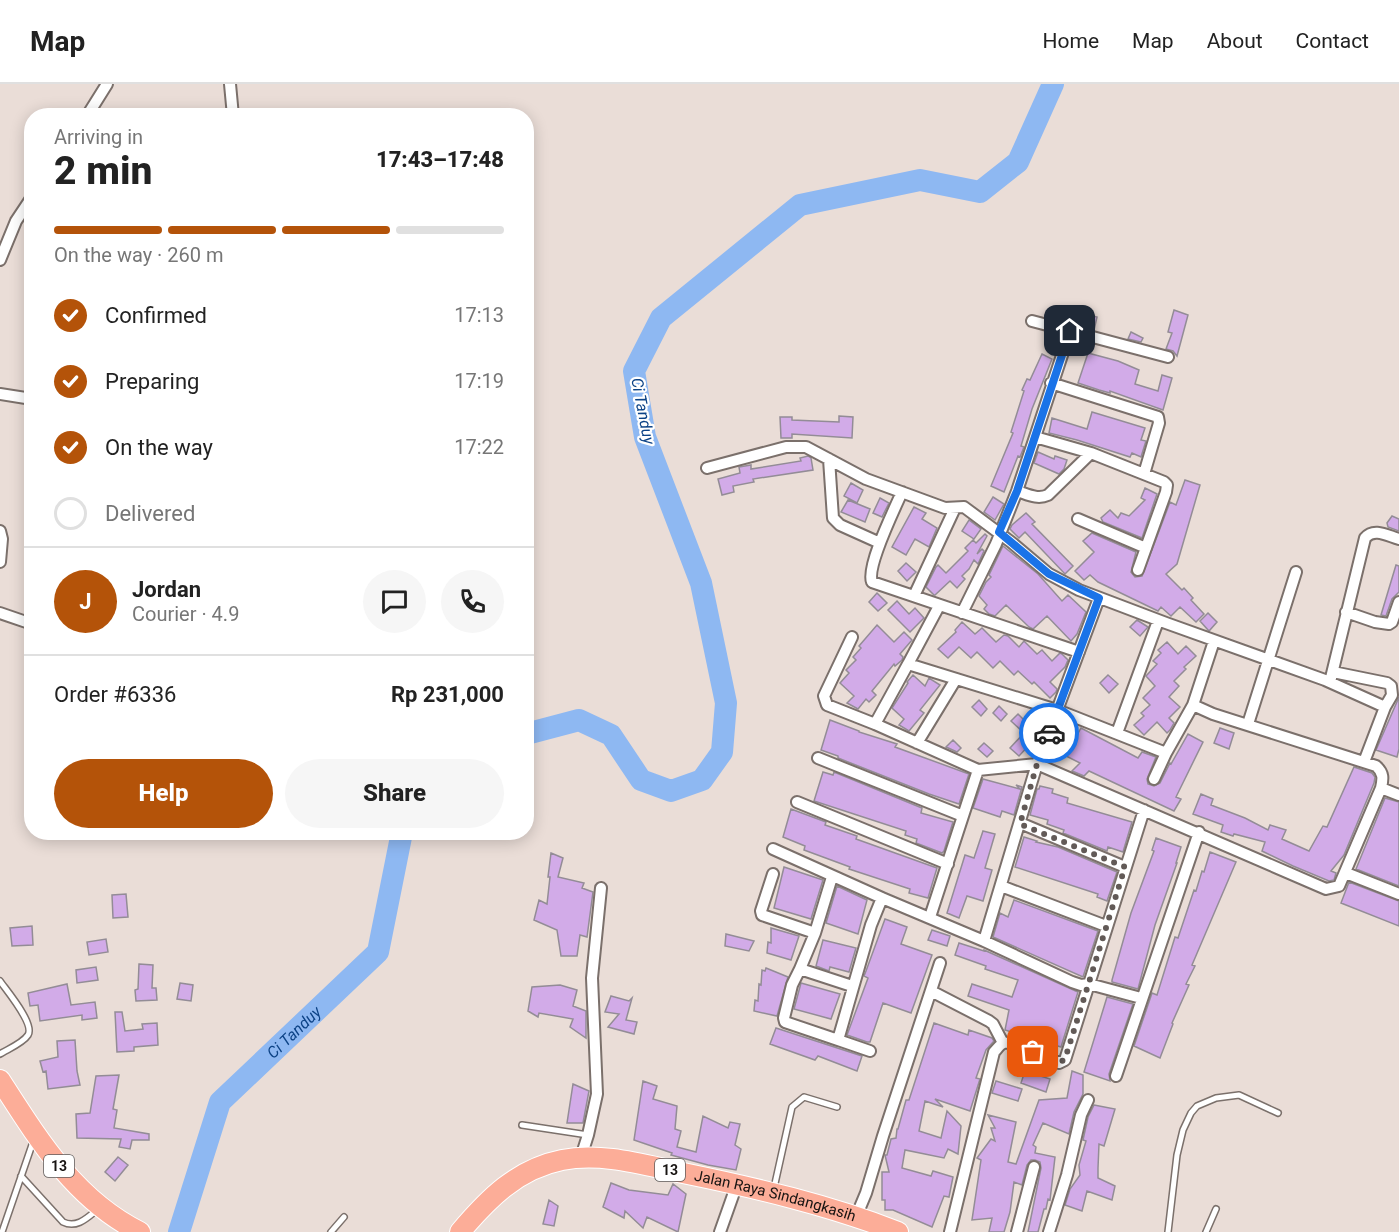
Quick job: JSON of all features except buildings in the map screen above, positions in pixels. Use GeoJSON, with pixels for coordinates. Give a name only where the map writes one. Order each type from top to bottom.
{"type":"FeatureCollection","features":[{"type":"Feature","properties":{"kind":"highway","name":"13"},"geometry":{"type":"LineString","coordinates":[[0,1080],[36,1135],[72,1181],[100,1208],[140,1232]]}},
{"type":"Feature","properties":{"kind":"highway","name":"Jalan Raya Sindangkasih"},"geometry":{"type":"LineString","coordinates":[[460,1232],[486,1201],[525,1174],[561,1160],[580,1157],[633,1162],[737,1184],[856,1216],[892,1231]]}},
{"type":"Feature","properties":{"kind":"street"},"geometry":{"type":"LineString","coordinates":[[92,108],[107,84]]}},
{"type":"Feature","properties":{"kind":"street"},"geometry":{"type":"LineString","coordinates":[[230,84],[232,108]]}},
{"type":"Feature","properties":{"kind":"street"},"geometry":{"type":"LineString","coordinates":[[0,260],[16,221],[24,209]]}},
{"type":"Feature","properties":{"kind":"street"},"geometry":{"type":"LineString","coordinates":[[1032,321],[1168,357]]}},
{"type":"Feature","properties":{"kind":"street"},"geometry":{"type":"LineString","coordinates":[[962,613],[994,548],[1017,491],[1070,331]]}},
{"type":"Feature","properties":{"kind":"street"},"geometry":{"type":"LineString","coordinates":[[1051,383],[1158,417],[1159,423],[1144,474]]}},
{"type":"Feature","properties":{"kind":"street"},"geometry":{"type":"LineString","coordinates":[[0,394],[24,398]]}},
{"type":"Feature","properties":{"kind":"street"},"geometry":{"type":"LineString","coordinates":[[1035,437],[1091,453],[1164,482],[1168,488],[1138,570]]}},
{"type":"Feature","properties":{"kind":"street"},"geometry":{"type":"LineString","coordinates":[[707,468],[792,446],[806,447],[866,479],[945,508],[967,509],[999,532],[1049,574],[1099,598],[1268,660],[1332,677],[1387,684],[1391,686],[1392,695],[1385,707],[1364,762]]}},
{"type":"Feature","properties":{"kind":"street"},"geometry":{"type":"LineString","coordinates":[[1017,491],[1035,497],[1048,495],[1091,453]]}},
{"type":"Feature","properties":{"kind":"street"},"geometry":{"type":"LineString","coordinates":[[829,459],[831,511],[835,522],[880,543]]}},
{"type":"Feature","properties":{"kind":"street"},"geometry":{"type":"LineString","coordinates":[[902,492],[880,543],[870,580],[876,585],[1079,652]]}},
{"type":"Feature","properties":{"kind":"street"},"geometry":{"type":"LineString","coordinates":[[914,596],[955,508]]}},
{"type":"Feature","properties":{"kind":"street"},"geometry":{"type":"LineString","coordinates":[[1078,519],[1146,548]]}},
{"type":"Feature","properties":{"kind":"street"},"geometry":{"type":"LineString","coordinates":[[0,531],[2,539],[0,562]]}},
{"type":"Feature","properties":{"kind":"street"},"geometry":{"type":"LineString","coordinates":[[1332,677],[1365,538],[1368,534],[1376,532],[1399,539]]}},
{"type":"Feature","properties":{"kind":"street"},"geometry":{"type":"LineString","coordinates":[[1248,724],[1296,572]]}},
{"type":"Feature","properties":{"kind":"street"},"geometry":{"type":"LineString","coordinates":[[984,941],[1037,764],[1099,598]]}},
{"type":"Feature","properties":{"kind":"street"},"geometry":{"type":"LineString","coordinates":[[1346,612],[1375,622],[1389,624],[1392,622],[1399,602]]}},
{"type":"Feature","properties":{"kind":"street"},"geometry":{"type":"LineString","coordinates":[[875,724],[939,606]]}},
{"type":"Feature","properties":{"kind":"street"},"geometry":{"type":"LineString","coordinates":[[0,613],[24,621]]}},
{"type":"Feature","properties":{"kind":"street"},"geometry":{"type":"LineString","coordinates":[[1117,733],[1158,621]]}},
{"type":"Feature","properties":{"kind":"street"},"geometry":{"type":"LineString","coordinates":[[852,637],[824,696],[827,705],[978,770],[1037,764],[1199,832],[1326,889],[1339,886],[1381,788],[1383,774],[1381,770],[1364,762],[1213,714],[1193,705]]}},
{"type":"Feature","properties":{"kind":"street"},"geometry":{"type":"LineString","coordinates":[[1154,779],[1193,705],[1214,641]]}},
{"type":"Feature","properties":{"kind":"street"},"geometry":{"type":"LineString","coordinates":[[908,664],[1058,710],[1166,753]]}},
{"type":"Feature","properties":{"kind":"street"},"geometry":{"type":"LineString","coordinates":[[1332,677],[1385,707]]}},
{"type":"Feature","properties":{"kind":"street"},"geometry":{"type":"LineString","coordinates":[[917,743],[956,679]]}},
{"type":"Feature","properties":{"kind":"street"},"geometry":{"type":"LineString","coordinates":[[818,758],[963,816]]}},
{"type":"Feature","properties":{"kind":"street"},"geometry":{"type":"LineString","coordinates":[[930,917],[978,770]]}},
{"type":"Feature","properties":{"kind":"street"},"geometry":{"type":"LineString","coordinates":[[1381,788],[1399,795]]}},
{"type":"Feature","properties":{"kind":"street"},"geometry":{"type":"LineString","coordinates":[[797,802],[948,864]]}},
{"type":"Feature","properties":{"kind":"street"},"geometry":{"type":"LineString","coordinates":[[1002,1043],[1015,1044],[1059,1063],[1064,1062],[1144,810]]}},
{"type":"Feature","properties":{"kind":"street"},"geometry":{"type":"LineString","coordinates":[[1020,824],[1125,867]]}},
{"type":"Feature","properties":{"kind":"street"},"geometry":{"type":"LineString","coordinates":[[1116,1076],[1199,832]]}},
{"type":"Feature","properties":{"kind":"street"},"geometry":{"type":"LineString","coordinates":[[773,849],[1072,982],[1081,985],[1089,984],[1141,998]]}},
{"type":"Feature","properties":{"kind":"street"},"geometry":{"type":"LineString","coordinates":[[1346,873],[1399,894]]}},
{"type":"Feature","properties":{"kind":"street"},"geometry":{"type":"LineString","coordinates":[[773,874],[761,911],[762,915],[815,933]]}},
{"type":"Feature","properties":{"kind":"street"},"geometry":{"type":"LineString","coordinates":[[832,877],[815,933],[792,985],[784,1022],[870,1051]]}},
{"type":"Feature","properties":{"kind":"street"},"geometry":{"type":"LineString","coordinates":[[1001,886],[1106,926]]}},
{"type":"Feature","properties":{"kind":"street"},"geometry":{"type":"LineString","coordinates":[[580,1157],[588,1135],[597,1094],[592,978],[601,888]]}},
{"type":"Feature","properties":{"kind":"street"},"geometry":{"type":"LineString","coordinates":[[838,1040],[852,986],[882,897]]}},
{"type":"Feature","properties":{"kind":"street"},"geometry":{"type":"LineString","coordinates":[[856,1216],[866,1193],[882,1136],[940,963]]}},
{"type":"Feature","properties":{"kind":"street"},"geometry":{"type":"LineString","coordinates":[[800,969],[852,986]]}},
{"type":"Feature","properties":{"kind":"street"},"geometry":{"type":"LineString","coordinates":[[931,991],[989,1020],[1002,1043]]}},
{"type":"Feature","properties":{"kind":"street"},"geometry":{"type":"LineString","coordinates":[[950,1232],[991,1059],[1002,1043]]}},
{"type":"Feature","properties":{"kind":"street"},"geometry":{"type":"LineString","coordinates":[[1049,1232],[1088,1100]]}},
{"type":"Feature","properties":{"kind":"street"},"geometry":{"type":"LineString","coordinates":[[1017,1232],[1034,1167]]}},
{"type":"Feature","properties":{"kind":"street"},"geometry":{"type":"LineString","coordinates":[[720,1232],[737,1184]]}},
{"type":"Feature","properties":{"kind":"lane"},"geometry":{"type":"LineString","coordinates":[[0,981],[28,1022],[29,1028],[27,1036],[0,1054]]}},
{"type":"Feature","properties":{"kind":"lane"},"geometry":{"type":"LineString","coordinates":[[1168,1232],[1178,1155],[1183,1130],[1191,1113],[1204,1102],[1239,1095],[1278,1113]]}},
{"type":"Feature","properties":{"kind":"lane"},"geometry":{"type":"LineString","coordinates":[[773,1193],[792,1107],[804,1097],[837,1107]]}},
{"type":"Feature","properties":{"kind":"lane"},"geometry":{"type":"LineString","coordinates":[[522,1125],[588,1135]]}},
{"type":"Feature","properties":{"kind":"lane"},"geometry":{"type":"LineString","coordinates":[[2,1232],[36,1135]]}},
{"type":"Feature","properties":{"kind":"lane"},"geometry":{"type":"LineString","coordinates":[[21,1176],[63,1222],[69,1225],[76,1225],[100,1208]]}},
{"type":"Feature","properties":{"kind":"lane"},"geometry":{"type":"LineString","coordinates":[[1206,1232],[1216,1209]]}},
{"type":"Feature","properties":{"kind":"lane"},"geometry":{"type":"LineString","coordinates":[[331,1232],[344,1217]]}},
{"type":"Feature","properties":{"kind":"waterway","name":"Ci Tanduy"},"geometry":{"type":"LineString","coordinates":[[534,732],[579,720],[611,735],[641,780],[671,791],[702,780],[722,752],[726,703],[701,583],[645,437],[634,371],[661,318],[800,205],[920,180],[980,192],[1018,162],[1053,84]]}},
{"type":"Feature","properties":{"kind":"waterway","name":"Ci Tanduy"},"geometry":{"type":"LineString","coordinates":[[179,1232],[220,1102],[378,952],[400,840]]}},
{"type":"Feature","properties":{"kind":"way so far"},"geometry":{"type":"LineString","coordinates":[[1033,1052],[1059,1063],[1064,1062],[1125,867],[1020,824],[1037,764],[1049,733]]}},
{"type":"Feature","properties":{"kind":"route"},"geometry":{"type":"LineString","coordinates":[[1049,733],[1099,598],[1049,574],[999,532],[1017,491],[1070,331]]}}]}
